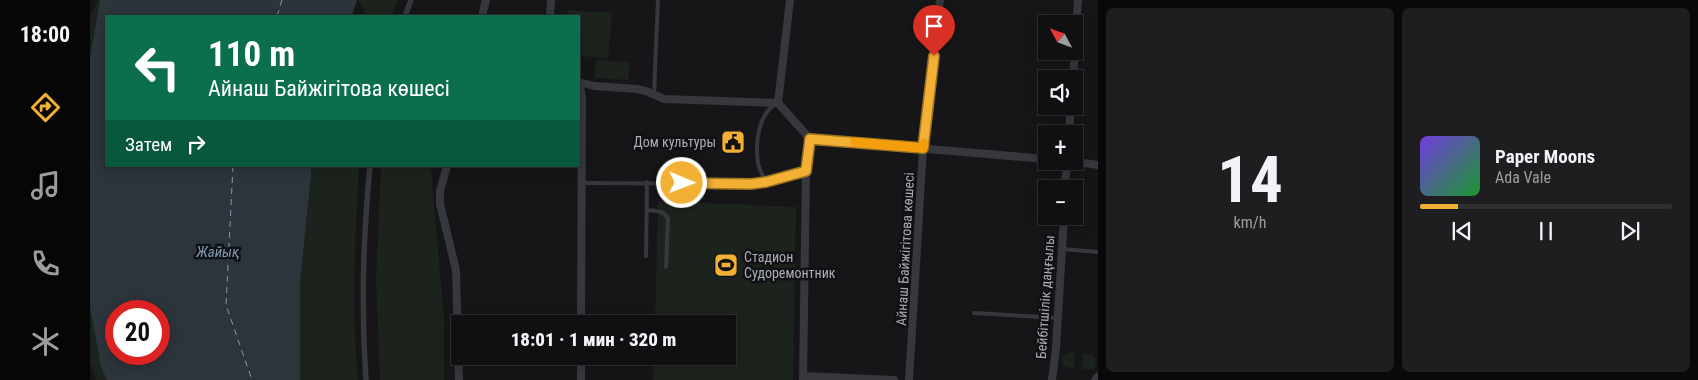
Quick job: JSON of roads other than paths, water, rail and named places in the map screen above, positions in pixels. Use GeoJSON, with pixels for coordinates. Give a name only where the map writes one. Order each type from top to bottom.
{"type":"FeatureCollection","features":[{"type":"Feature","properties":{"kind":"street"},"geometry":{"type":"LineString","coordinates":[[405,15],[411,0]]}},
{"type":"Feature","properties":{"kind":"street"},"geometry":{"type":"LineString","coordinates":[[482,15],[486,0]]}},
{"type":"Feature","properties":{"kind":"street"},"geometry":{"type":"LineString","coordinates":[[550,15],[551,0]]}},
{"type":"Feature","properties":{"kind":"street"},"geometry":{"type":"LineString","coordinates":[[778,103],[790,0]]}},
{"type":"Feature","properties":{"kind":"street","name":"Айнаш Байжігітова көшесі"},"geometry":{"type":"LineString","coordinates":[[910,380],[923,148],[940,0]]}},
{"type":"Feature","properties":{"kind":"street"},"geometry":{"type":"LineString","coordinates":[[1074,70],[1078,0]]}},
{"type":"Feature","properties":{"kind":"street"},"geometry":{"type":"LineString","coordinates":[[580,82],[594,86],[637,89],[654,94],[664,100],[778,103],[810,139],[1038,158]]}},
{"type":"Feature","properties":{"kind":"street"},"geometry":{"type":"LineString","coordinates":[[580,87],[582,97],[580,166],[581,315]]}},
{"type":"Feature","properties":{"kind":"street"},"geometry":{"type":"LineString","coordinates":[[810,139],[806,171],[803,378],[894,380]]}},
{"type":"Feature","properties":{"kind":"street"},"geometry":{"type":"LineString","coordinates":[[1083,163],[1098,165]]}},
{"type":"Feature","properties":{"kind":"street"},"geometry":{"type":"LineString","coordinates":[[366,380],[363,329],[367,195],[370,167]]}},
{"type":"Feature","properties":{"kind":"street"},"geometry":{"type":"LineString","coordinates":[[447,167],[440,190],[440,204],[456,270],[459,380]]}},
{"type":"Feature","properties":{"kind":"street","name":"Бейбітшілік даңғылы"},"geometry":{"type":"LineString","coordinates":[[1052,380],[1063,225]]}},
{"type":"Feature","properties":{"kind":"street"},"geometry":{"type":"LineString","coordinates":[[581,365],[581,380]]}},
{"type":"Feature","properties":{"kind":"lane"},"geometry":{"type":"LineString","coordinates":[[654,94],[658,0]]}},
{"type":"Feature","properties":{"kind":"lane"},"geometry":{"type":"LineString","coordinates":[[766,182],[758,164],[758,144],[765,113],[770,107],[778,103]]}},
{"type":"Feature","properties":{"kind":"lane"},"geometry":{"type":"LineString","coordinates":[[581,183],[751,184],[766,182],[806,171]]}},
{"type":"Feature","properties":{"kind":"lane"},"geometry":{"type":"LineString","coordinates":[[646,256],[648,182]]}},
{"type":"Feature","properties":{"kind":"lane"},"geometry":{"type":"LineString","coordinates":[[647,210],[662,212],[668,219],[666,267]]}},
{"type":"Feature","properties":{"kind":"lane"},"geometry":{"type":"LineString","coordinates":[[1062,249],[1098,252]]}},
{"type":"Feature","properties":{"kind":"lane"},"geometry":{"type":"LineString","coordinates":[[974,312],[1058,318]]}},
{"type":"Feature","properties":{"kind":"water","name":"Жайық"},"geometry":{"type":"Polygon","coordinates":[[[100,0],[357,0],[352,15],[105,15],[105,167],[312,167],[300,283],[300,380],[107,380],[101,367],[90,308],[90,57],[100,0]]]}},
{"type":"Feature","properties":{"kind":"place","name":"Дом культуры"},"geometry":{"type":"Point","coordinates":[733,142]}},
{"type":"Feature","properties":{"kind":"place","name":"Стадион Судоремонтник"},"geometry":{"type":"Point","coordinates":[726,265]}}]}
